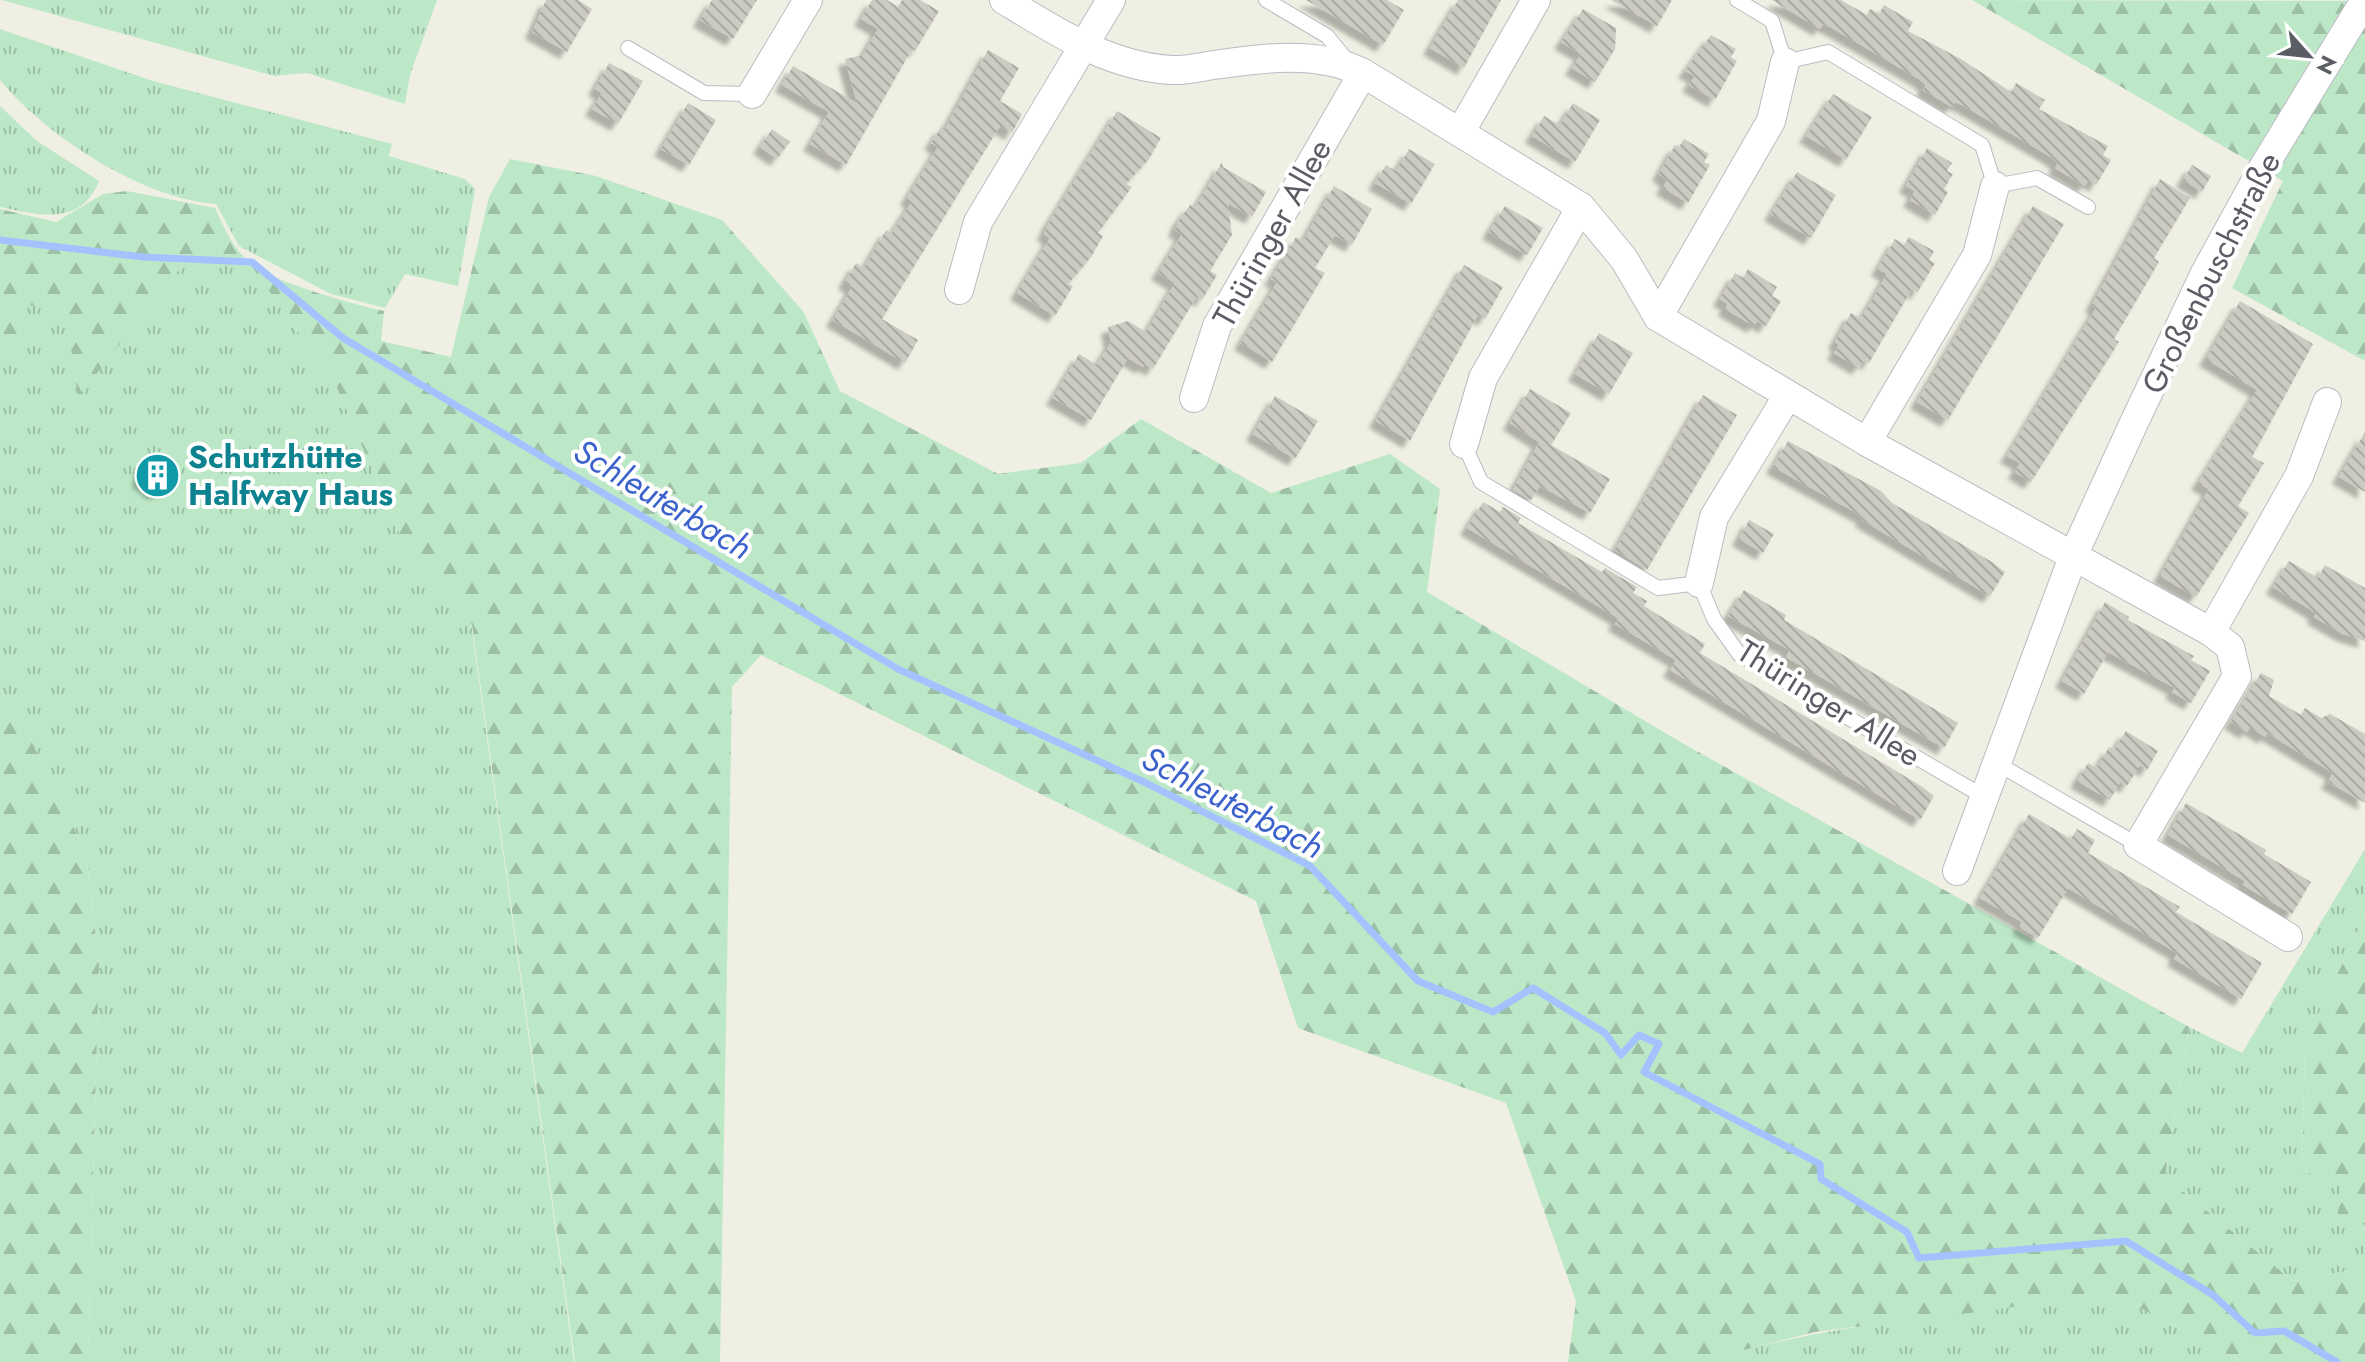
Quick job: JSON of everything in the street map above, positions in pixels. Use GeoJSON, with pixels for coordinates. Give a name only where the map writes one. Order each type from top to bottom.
{"type":"FeatureCollection","features":[{"type":"Feature","properties":{"kind":"street"},"geometry":{"type":"LineString","coordinates":[[752,94],[808,0]]}},
{"type":"Feature","properties":{"kind":"street"},"geometry":{"type":"LineString","coordinates":[[1004,0],[1082,46],[1128,64],[1174,71],[1278,55],[1357,70],[1581,207],[1624,259],[1658,317],[1867,442],[2211,632],[2230,647],[2237,676],[2138,845],[2288,937]]}},
{"type":"Feature","properties":{"kind":"street"},"geometry":{"type":"LineString","coordinates":[[959,290],[978,222],[1111,0]]}},
{"type":"Feature","properties":{"kind":"street"},"geometry":{"type":"LineString","coordinates":[[1461,131],[1536,0]]}},
{"type":"Feature","properties":{"kind":"street","name":"Großenbuschstraße"},"geometry":{"type":"LineString","coordinates":[[1957,871],[2074,554],[2205,273],[2261,171],[2365,0]]}},
{"type":"Feature","properties":{"kind":"street"},"geometry":{"type":"LineString","coordinates":[[1658,317],[1771,121],[1785,62]]}},
{"type":"Feature","properties":{"kind":"street","name":"Thüringer Allee"},"geometry":{"type":"LineString","coordinates":[[1194,398],[1217,326],[1357,70]]}},
{"type":"Feature","properties":{"kind":"street"},"geometry":{"type":"LineString","coordinates":[[1867,442],[1977,255],[1995,186]]}},
{"type":"Feature","properties":{"kind":"street"},"geometry":{"type":"LineString","coordinates":[[1464,444],[1483,378],[1581,207]]}},
{"type":"Feature","properties":{"kind":"street"},"geometry":{"type":"LineString","coordinates":[[1699,583],[1714,517],[1788,395]]}},
{"type":"Feature","properties":{"kind":"street"},"geometry":{"type":"LineString","coordinates":[[2211,632],[2299,476],[2327,402]]}},
{"type":"Feature","properties":{"kind":"lane"},"geometry":{"type":"LineString","coordinates":[[1266,0],[1327,36],[1357,70]]}},
{"type":"Feature","properties":{"kind":"lane"},"geometry":{"type":"LineString","coordinates":[[1737,0],[1772,21],[1785,62],[1828,52],[1982,145],[1995,186],[2037,178],[2088,207]]}},
{"type":"Feature","properties":{"kind":"lane"},"geometry":{"type":"LineString","coordinates":[[628,48],[704,93],[752,94]]}},
{"type":"Feature","properties":{"kind":"lane"},"geometry":{"type":"LineString","coordinates":[[1464,444],[1481,482],[1658,588],[1699,583]]}},
{"type":"Feature","properties":{"kind":"lane","name":"Thüringer Allee"},"geometry":{"type":"LineString","coordinates":[[1699,583],[1714,619],[1739,654],[1986,799]]}},
{"type":"Feature","properties":{"kind":"lane"},"geometry":{"type":"LineString","coordinates":[[1998,764],[2138,845]]}},
{"type":"Feature","properties":{"kind":"green space"},"geometry":{"type":"Polygon","coordinates":[[[2,0],[437,0],[410,75],[405,104],[307,73],[274,76],[2,0]]]}},
{"type":"Feature","properties":{"kind":"green space"},"geometry":{"type":"Polygon","coordinates":[[[1972,0],[2365,1],[2365,361],[2232,288],[2283,181],[1972,0]]]}},
{"type":"Feature","properties":{"kind":"green space"},"geometry":{"type":"Polygon","coordinates":[[[0,29],[153,81],[392,144],[389,156],[465,179],[475,189],[458,286],[405,274],[385,308],[331,294],[239,246],[216,204],[188,200],[128,177],[69,143],[19,101],[0,80],[0,29]]]}},
{"type":"Feature","properties":{"kind":"green space"},"geometry":{"type":"Polygon","coordinates":[[[0,106],[37,141],[99,181],[81,206],[57,214],[29,213],[0,207],[0,106]]]}},
{"type":"Feature","properties":{"kind":"green space"},"geometry":{"type":"Polygon","coordinates":[[[510,159],[596,176],[722,220],[803,311],[840,391],[998,474],[1081,463],[1141,419],[1271,493],[1390,454],[1440,489],[1427,592],[1684,744],[2189,1027],[2165,1177],[2293,1281],[2347,1271],[2365,1280],[2365,1362],[2242,1362],[2108,1291],[1994,1310],[1815,1332],[1740,1351],[1738,1362],[1568,1362],[1576,1301],[1506,1103],[1298,1028],[1256,901],[761,655],[732,687],[720,1362],[575,1362],[472,625],[410,557],[337,388],[251,265],[190,256],[78,397],[65,308],[24,305],[12,356],[0,352],[0,209],[56,222],[103,194],[127,191],[215,208],[237,249],[259,269],[313,291],[384,311],[381,341],[451,357],[489,197],[510,159]]]}},
{"type":"Feature","properties":{"kind":"green space"},"geometry":{"type":"Polygon","coordinates":[[[190,256],[251,264],[337,388],[410,557],[471,623],[574,1362],[88,1362],[99,964],[86,853],[24,726],[0,689],[0,348],[22,301],[65,308],[78,396],[190,256]]]}},
{"type":"Feature","properties":{"kind":"green space"},"geometry":{"type":"Polygon","coordinates":[[[0,689],[24,726],[86,853],[99,964],[88,1362],[0,1362],[0,689]]]}},
{"type":"Feature","properties":{"kind":"green space"},"geometry":{"type":"Polygon","coordinates":[[[2365,849],[2365,916],[2305,1042],[2302,1170],[2343,1184],[2337,1218],[2365,1225],[2365,1280],[2347,1271],[2293,1281],[2165,1177],[2189,1027],[2242,1053],[2365,849]]]}},
{"type":"Feature","properties":{"kind":"green space"},"geometry":{"type":"Polygon","coordinates":[[[2365,916],[2365,1225],[2337,1218],[2342,1184],[2302,1170],[2305,1042],[2365,916]]]}},
{"type":"Feature","properties":{"kind":"green space"},"geometry":{"type":"Polygon","coordinates":[[[2108,1291],[2242,1362],[1738,1362],[1740,1351],[1785,1340],[2108,1291]]]}},
{"type":"Feature","properties":{"kind":"building"},"geometry":{"type":"Polygon","coordinates":[[[546,0],[578,0],[592,9],[567,52],[532,32],[546,0]]]}},
{"type":"Feature","properties":{"kind":"building"},"geometry":{"type":"Polygon","coordinates":[[[712,0],[757,0],[733,39],[700,20],[712,0]]]}},
{"type":"Feature","properties":{"kind":"building"},"geometry":{"type":"Polygon","coordinates":[[[872,0],[887,0],[898,7],[902,0],[920,0],[939,11],[915,51],[912,49],[846,165],[810,144],[829,112],[782,85],[793,66],[857,103],[845,59],[863,55],[878,29],[861,19],[872,0]]]}},
{"type":"Feature","properties":{"kind":"building"},"geometry":{"type":"Polygon","coordinates":[[[1306,0],[1387,0],[1404,10],[1383,45],[1306,0]]]}},
{"type":"Feature","properties":{"kind":"building"},"geometry":{"type":"Polygon","coordinates":[[[1458,0],[1501,0],[1464,68],[1430,48],[1458,0]]]}},
{"type":"Feature","properties":{"kind":"building"},"geometry":{"type":"Polygon","coordinates":[[[1611,0],[1672,0],[1657,26],[1611,0]]]}},
{"type":"Feature","properties":{"kind":"building"},"geometry":{"type":"Polygon","coordinates":[[[1772,0],[1841,0],[1867,15],[1870,9],[1879,14],[1884,5],[1913,22],[1908,31],[1961,59],[2011,92],[2016,83],[2045,100],[2039,109],[2108,146],[2103,155],[2111,160],[2096,185],[2088,180],[2085,186],[2055,168],[2058,163],[2051,157],[1964,106],[1955,102],[1952,107],[1923,90],[1926,85],[1919,79],[1832,28],[1823,24],[1820,29],[1772,0]]]}},
{"type":"Feature","properties":{"kind":"building"},"geometry":{"type":"Polygon","coordinates":[[[1583,9],[1616,28],[1615,49],[1595,82],[1572,68],[1581,54],[1561,42],[1583,9]]]}},
{"type":"Feature","properties":{"kind":"building"},"geometry":{"type":"Polygon","coordinates":[[[1711,35],[1736,49],[1731,57],[1737,61],[1715,100],[1689,85],[1695,76],[1685,71],[1711,35]]]}},
{"type":"Feature","properties":{"kind":"building"},"geometry":{"type":"Polygon","coordinates":[[[988,50],[1019,68],[1000,101],[1022,114],[1012,133],[1000,126],[882,319],[918,340],[905,363],[833,320],[852,287],[845,282],[856,263],[864,268],[886,230],[892,233],[912,201],[907,198],[938,147],[931,143],[941,127],[945,129],[988,50]]]}},
{"type":"Feature","properties":{"kind":"building"},"geometry":{"type":"Polygon","coordinates":[[[609,63],[643,81],[618,124],[592,109],[602,93],[595,89],[609,63]]]}},
{"type":"Feature","properties":{"kind":"building"},"geometry":{"type":"Polygon","coordinates":[[[1833,94],[1872,117],[1846,160],[1806,136],[1833,94]]]}},
{"type":"Feature","properties":{"kind":"building"},"geometry":{"type":"Polygon","coordinates":[[[688,103],[716,120],[689,165],[661,149],[688,103]]]}},
{"type":"Feature","properties":{"kind":"building"},"geometry":{"type":"Polygon","coordinates":[[[1573,103],[1600,120],[1575,162],[1532,136],[1544,116],[1560,125],[1573,103]]]}},
{"type":"Feature","properties":{"kind":"building"},"geometry":{"type":"Polygon","coordinates":[[[1117,111],[1161,138],[1149,159],[1126,184],[1132,187],[1098,233],[1103,236],[1091,257],[1068,284],[1073,286],[1055,316],[1017,293],[1050,238],[1044,234],[1048,224],[1117,111]]]}},
{"type":"Feature","properties":{"kind":"building"},"geometry":{"type":"Polygon","coordinates":[[[772,129],[790,142],[777,159],[760,147],[772,129]]]}},
{"type":"Feature","properties":{"kind":"building"},"geometry":{"type":"Polygon","coordinates":[[[1684,139],[1709,154],[1704,162],[1710,165],[1688,203],[1663,188],[1667,180],[1659,174],[1675,145],[1679,147],[1684,139]]]}},
{"type":"Feature","properties":{"kind":"building"},"geometry":{"type":"Polygon","coordinates":[[[1927,148],[1952,163],[1947,171],[1953,174],[1944,189],[1948,192],[1935,215],[1910,200],[1915,191],[1906,186],[1927,148]]]}},
{"type":"Feature","properties":{"kind":"building"},"geometry":{"type":"Polygon","coordinates":[[[1409,149],[1435,164],[1411,204],[1375,183],[1386,165],[1396,171],[1409,149]]]}},
{"type":"Feature","properties":{"kind":"building"},"geometry":{"type":"Polygon","coordinates":[[[1222,162],[1223,167],[1266,192],[1252,217],[1228,203],[1232,235],[1210,271],[1217,275],[1202,300],[1197,296],[1153,369],[1128,358],[1091,420],[1053,398],[1079,354],[1097,365],[1111,342],[1108,327],[1128,321],[1146,332],[1175,283],[1158,273],[1182,234],[1175,230],[1179,220],[1190,205],[1195,208],[1222,162]]]}},
{"type":"Feature","properties":{"kind":"building"},"geometry":{"type":"Polygon","coordinates":[[[2192,165],[2211,176],[2202,192],[2183,180],[2192,165]]]}},
{"type":"Feature","properties":{"kind":"building"},"geometry":{"type":"Polygon","coordinates":[[[1797,172],[1836,195],[1811,238],[1771,214],[1797,172]]]}},
{"type":"Feature","properties":{"kind":"building"},"geometry":{"type":"Polygon","coordinates":[[[2160,179],[2190,198],[2154,258],[2159,262],[2114,339],[2119,342],[2031,482],[2015,472],[2020,463],[2007,456],[2096,308],[2092,305],[2160,179]]]}},
{"type":"Feature","properties":{"kind":"building"},"geometry":{"type":"Polygon","coordinates":[[[1334,186],[1372,209],[1352,245],[1335,235],[1315,268],[1325,273],[1272,362],[1241,343],[1277,282],[1271,279],[1296,237],[1303,241],[1334,186]]]}},
{"type":"Feature","properties":{"kind":"building"},"geometry":{"type":"Polygon","coordinates":[[[1505,206],[1543,228],[1527,255],[1489,232],[1505,206]]]}},
{"type":"Feature","properties":{"kind":"building"},"geometry":{"type":"Polygon","coordinates":[[[2033,206],[2064,224],[1948,420],[1917,402],[2033,206]]]}},
{"type":"Feature","properties":{"kind":"building"},"geometry":{"type":"Polygon","coordinates":[[[1909,237],[1934,251],[1929,260],[1935,263],[1917,293],[1912,289],[1869,363],[1864,360],[1859,368],[1834,353],[1839,345],[1835,342],[1851,313],[1861,318],[1874,297],[1887,274],[1878,269],[1895,239],[1904,245],[1909,237]]]}},
{"type":"Feature","properties":{"kind":"building"},"geometry":{"type":"Polygon","coordinates":[[[1464,265],[1503,287],[1485,319],[1478,315],[1410,441],[1376,421],[1464,265]]]}},
{"type":"Feature","properties":{"kind":"building"},"geometry":{"type":"Polygon","coordinates":[[[1748,269],[1777,287],[1772,296],[1781,301],[1766,326],[1757,321],[1754,326],[1725,309],[1728,304],[1720,299],[1735,273],[1743,278],[1748,269]]]}},
{"type":"Feature","properties":{"kind":"building"},"geometry":{"type":"Polygon","coordinates":[[[2240,301],[2313,344],[2252,457],[2264,463],[2238,506],[2249,513],[2196,597],[2160,576],[2209,489],[2198,483],[2257,390],[2206,359],[2240,301]]]}},
{"type":"Feature","properties":{"kind":"building"},"geometry":{"type":"Polygon","coordinates":[[[1599,333],[1633,353],[1609,394],[1575,374],[1599,333]]]}},
{"type":"Feature","properties":{"kind":"building"},"geometry":{"type":"Polygon","coordinates":[[[1530,389],[1571,413],[1551,445],[1610,479],[1590,513],[1540,486],[1531,500],[1513,490],[1539,442],[1510,423],[1530,389]]]}},
{"type":"Feature","properties":{"kind":"building"},"geometry":{"type":"Polygon","coordinates":[[[1703,395],[1737,415],[1647,570],[1615,550],[1703,395]]]}},
{"type":"Feature","properties":{"kind":"building"},"geometry":{"type":"Polygon","coordinates":[[[1275,396],[1318,421],[1295,459],[1253,434],[1275,396]]]}},
{"type":"Feature","properties":{"kind":"building"},"geometry":{"type":"Polygon","coordinates":[[[2365,432],[2365,492],[2339,477],[2365,432]]]}},
{"type":"Feature","properties":{"kind":"building"},"geometry":{"type":"Polygon","coordinates":[[[1788,441],[1881,491],[1892,503],[1992,562],[2005,572],[1990,596],[1862,520],[1864,517],[1773,467],[1788,441]]]}},
{"type":"Feature","properties":{"kind":"building","name":"Schutzhütte Halfway Haus"},"geometry":{"type":"Polygon","coordinates":[[[163,455],[176,470],[170,488],[154,493],[139,480],[142,462],[163,455]]]}},
{"type":"Feature","properties":{"kind":"building"},"geometry":{"type":"Polygon","coordinates":[[[1483,502],[1500,512],[1503,507],[1521,518],[1518,523],[1602,572],[1605,568],[1637,587],[1633,593],[1647,601],[1644,606],[1705,644],[1700,653],[1921,786],[1934,796],[1920,820],[1670,670],[1676,660],[1615,624],[1618,618],[1467,528],[1483,502]]]}},
{"type":"Feature","properties":{"kind":"building"},"geometry":{"type":"Polygon","coordinates":[[[1749,520],[1774,534],[1763,553],[1739,539],[1749,520]]]}},
{"type":"Feature","properties":{"kind":"building"},"geometry":{"type":"Polygon","coordinates":[[[2289,561],[2318,578],[2325,565],[2365,588],[2365,641],[2343,634],[2314,617],[2316,613],[2273,587],[2289,561]]]}},
{"type":"Feature","properties":{"kind":"building"},"geometry":{"type":"Polygon","coordinates":[[[1744,590],[1786,615],[1784,620],[1958,723],[1944,748],[1786,657],[1790,650],[1728,616],[1744,590]]]}},
{"type":"Feature","properties":{"kind":"building"},"geometry":{"type":"Polygon","coordinates":[[[2105,602],[2129,617],[2128,620],[2194,656],[2191,660],[2210,671],[2191,703],[2172,692],[2175,688],[2108,652],[2084,694],[2062,681],[2105,602]]]}},
{"type":"Feature","properties":{"kind":"building"},"geometry":{"type":"Polygon","coordinates":[[[2261,673],[2274,680],[2269,696],[2301,715],[2305,708],[2321,718],[2330,714],[2365,734],[2365,803],[2328,782],[2333,773],[2267,733],[2265,737],[2250,727],[2247,732],[2231,722],[2261,673]]]}},
{"type":"Feature","properties":{"kind":"building"},"geometry":{"type":"Polygon","coordinates":[[[2126,731],[2158,751],[2147,770],[2140,765],[2127,786],[2120,782],[2110,800],[2077,781],[2088,763],[2097,768],[2109,747],[2114,750],[2126,731]]]}},
{"type":"Feature","properties":{"kind":"building"},"geometry":{"type":"Polygon","coordinates":[[[2186,803],[2266,850],[2264,854],[2311,882],[2292,914],[2243,885],[2245,881],[2168,835],[2186,803]]]}},
{"type":"Feature","properties":{"kind":"building"},"geometry":{"type":"Polygon","coordinates":[[[2029,814],[2071,839],[2077,829],[2095,840],[2088,853],[2180,907],[2176,912],[2262,963],[2241,999],[2174,959],[2177,953],[2068,888],[2038,938],[2019,927],[2022,922],[1980,898],[2029,814]]]}},
{"type":"Feature","properties":{"kind":"waterway","name":"Schleuterbach"},"geometry":{"type":"LineString","coordinates":[[0,240],[143,257],[252,262],[343,338],[898,669],[1144,782],[1310,866],[1418,981],[1493,1012],[1533,988],[1605,1033],[1621,1055],[1639,1035],[1659,1044],[1644,1072],[1820,1164],[1821,1179],[1907,1232],[1919,1258],[2126,1241],[2213,1295],[2255,1333],[2284,1331],[2337,1362]]}},
{"type":"Feature","properties":{"kind":"place","name":"Schutzhütte Halfway Haus"},"geometry":{"type":"Point","coordinates":[157,475]}}]}
